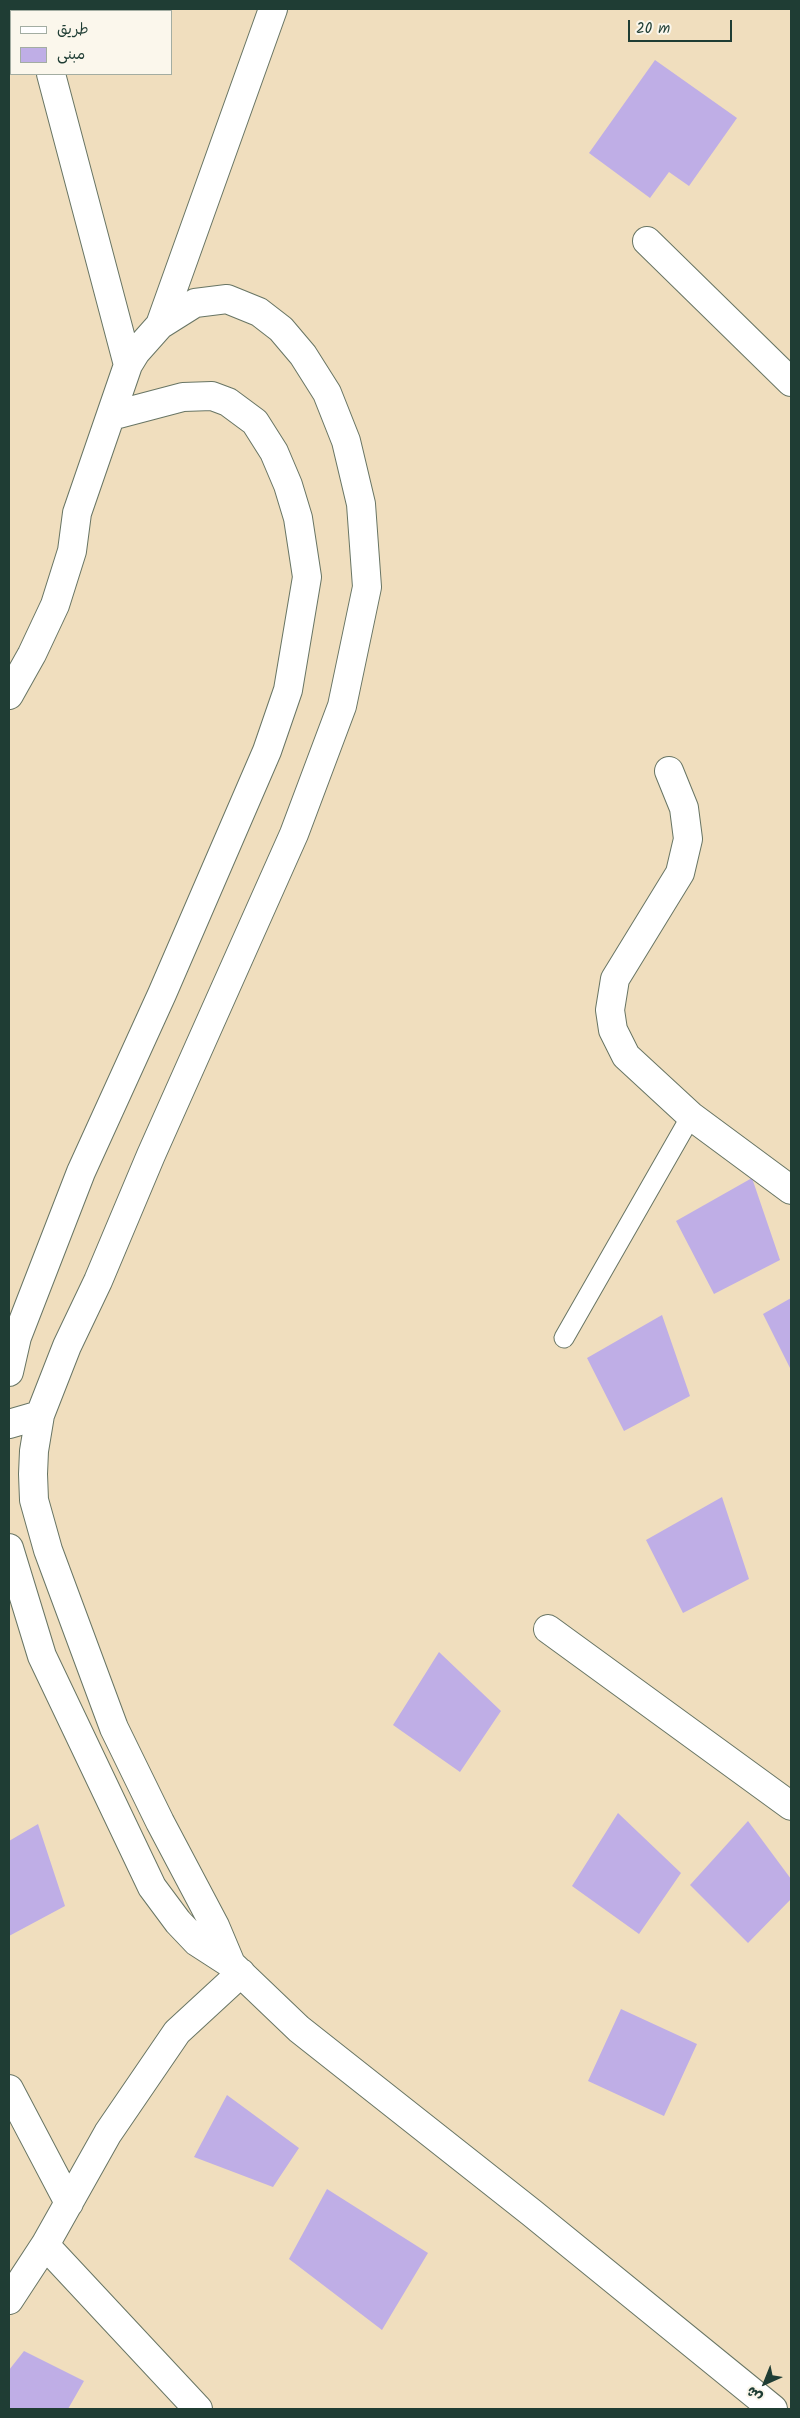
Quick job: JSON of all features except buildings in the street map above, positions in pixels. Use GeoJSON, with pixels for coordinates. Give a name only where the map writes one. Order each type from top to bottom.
{"type":"FeatureCollection","features":[{"type":"Feature","properties":{"kind":"street"},"geometry":{"type":"LineString","coordinates":[[160,325],[273,9]]}},
{"type":"Feature","properties":{"kind":"street"},"geometry":{"type":"LineString","coordinates":[[51,75],[128,365]]}},
{"type":"Feature","properties":{"kind":"street"},"geometry":{"type":"LineString","coordinates":[[647,241],[791,382]]}},
{"type":"Feature","properties":{"kind":"street"},"geometry":{"type":"LineString","coordinates":[[9,695],[32,654],[55,605],[72,550],[77,513],[128,365],[136,352],[160,325],[195,303],[227,299],[259,312],[281,329],[303,355],[327,393],[346,441],[360,504],[367,587],[342,706],[294,834],[98,1281],[67,1346],[40,1415],[34,1450],[34,1500],[48,1550],[114,1728],[236,1968]]}},
{"type":"Feature","properties":{"kind":"street"},"geometry":{"type":"LineString","coordinates":[[9,1372],[17,1337],[80,1172],[162,994],[267,751],[288,690],[307,577],[298,518],[288,485],[274,452],[255,422],[228,402],[212,396],[183,397],[111,416]]}},
{"type":"Feature","properties":{"kind":"street"},"geometry":{"type":"LineString","coordinates":[[669,771],[684,808],[688,839],[680,873],[615,979],[610,1010],[613,1030],[626,1056],[691,1116],[791,1190]]}},
{"type":"Feature","properties":{"kind":"street"},"geometry":{"type":"LineString","coordinates":[[9,1424],[40,1415]]}},
{"type":"Feature","properties":{"kind":"street"},"geometry":{"type":"LineString","coordinates":[[9,1548],[42,1656],[152,1887],[165,1906],[197,1942],[236,1968],[299,2029],[532,2213],[773,2409]]}},
{"type":"Feature","properties":{"kind":"street"},"geometry":{"type":"LineString","coordinates":[[548,1629],[791,1806]]}},
{"type":"Feature","properties":{"kind":"street"},"geometry":{"type":"LineString","coordinates":[[9,2300],[45,2245],[108,2133],[177,2032],[236,1968]]}},
{"type":"Feature","properties":{"kind":"street"},"geometry":{"type":"LineString","coordinates":[[9,2090],[69,2203]]}},
{"type":"Feature","properties":{"kind":"street"},"geometry":{"type":"LineString","coordinates":[[45,2245],[198,2409]]}},
{"type":"Feature","properties":{"kind":"lane"},"geometry":{"type":"LineString","coordinates":[[564,1338],[691,1116]]}}]}
